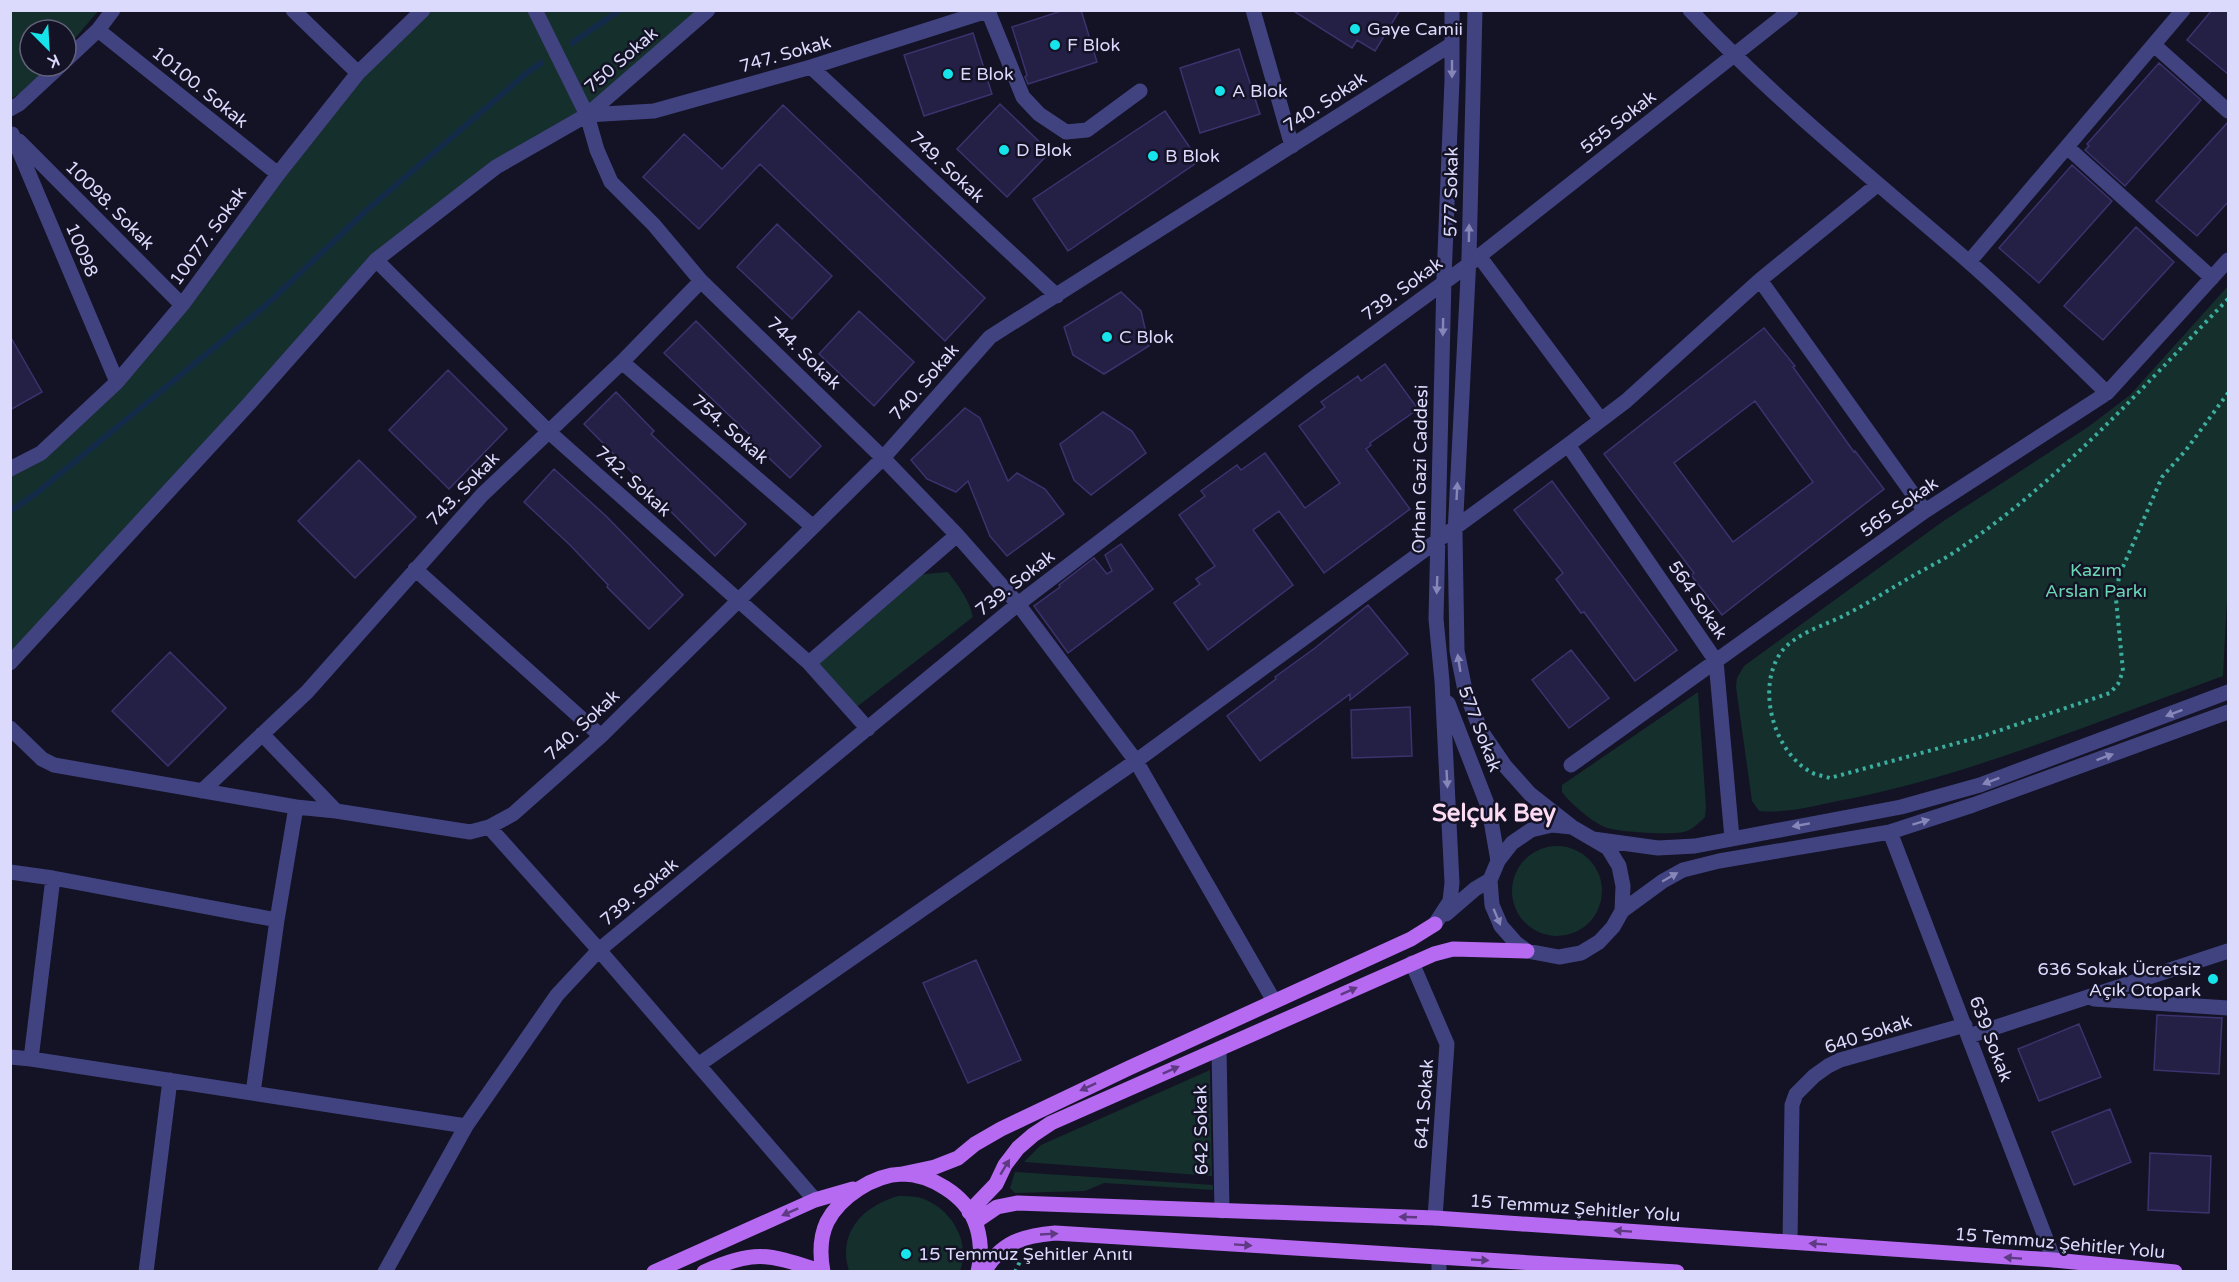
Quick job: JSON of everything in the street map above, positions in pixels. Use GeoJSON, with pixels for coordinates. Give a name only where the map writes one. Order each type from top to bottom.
{"type":"FeatureCollection","features":[{"type":"Feature","properties":{"kind":"main road"},"geometry":{"type":"LineString","coordinates":[[654,1272],[815,1200],[883,1178],[935,1167],[958,1158],[975,1144],[1000,1129],[1411,939],[1435,924]]}},
{"type":"Feature","properties":{"kind":"main road"},"geometry":{"type":"LineString","coordinates":[[972,1217],[1012,1157],[1033,1135],[1051,1123],[1434,954],[1453,949],[1527,951]]}},
{"type":"Feature","properties":{"kind":"main road"},"geometry":{"type":"LineString","coordinates":[[902,1174],[933,1181],[959,1199],[972,1217],[982,1256],[978,1272]]}},
{"type":"Feature","properties":{"kind":"main road"},"geometry":{"type":"LineString","coordinates":[[704,1272],[748,1256],[760,1255],[779,1258],[823,1272],[820,1254],[826,1223],[843,1201],[864,1185]]}},
{"type":"Feature","properties":{"kind":"main road","name":"15 Temmuz Şehitler Yolu"},"geometry":{"type":"LineString","coordinates":[[972,1217],[1017,1203],[1435,1218],[2054,1260],[2175,1272]]}},
{"type":"Feature","properties":{"kind":"main road"},"geometry":{"type":"LineString","coordinates":[[984,1272],[991,1259],[1002,1248],[1032,1235],[1055,1233],[1439,1264],[1677,1272]]}},
{"type":"Feature","properties":{"kind":"street"},"geometry":{"type":"LineString","coordinates":[[78,49],[98,30],[113,10]]}},
{"type":"Feature","properties":{"kind":"street"},"geometry":{"type":"LineString","coordinates":[[293,10],[358,73]]}},
{"type":"Feature","properties":{"kind":"street","name":"10077. Sokak"},"geometry":{"type":"LineString","coordinates":[[13,462],[40,453],[117,382],[182,305],[278,174],[358,73],[423,10]]}},
{"type":"Feature","properties":{"kind":"street","name":"744. Sokak"},"geometry":{"type":"LineString","coordinates":[[535,10],[587,115],[597,150],[612,182],[654,225],[701,281],[883,458],[957,535],[1018,604],[1136,761],[1274,1001]]}},
{"type":"Feature","properties":{"kind":"street","name":"750 Sokak"},"geometry":{"type":"LineString","coordinates":[[10,663],[247,406],[376,260],[496,167],[587,115],[708,10]]}},
{"type":"Feature","properties":{"kind":"street"},"geometry":{"type":"LineString","coordinates":[[1253,10],[1292,146]]}},
{"type":"Feature","properties":{"kind":"street","name":"Orhan Gazi Caddesi"},"geometry":{"type":"LineString","coordinates":[[1435,924],[1450,901],[1452,884],[1442,681],[1436,619],[1452,10]]}},
{"type":"Feature","properties":{"kind":"street","name":"577 Sokak"},"geometry":{"type":"LineString","coordinates":[[1474,10],[1474,260],[1455,528],[1457,651],[1460,674],[1481,731],[1505,766],[1530,794],[1572,827]]}},
{"type":"Feature","properties":{"kind":"street"},"geometry":{"type":"LineString","coordinates":[[1690,10],[1733,56],[1877,185],[1969,262],[2034,321],[2107,393]]}},
{"type":"Feature","properties":{"kind":"street","name":"555 Sokak"},"geometry":{"type":"LineString","coordinates":[[1474,260],[1791,10]]}},
{"type":"Feature","properties":{"kind":"street"},"geometry":{"type":"LineString","coordinates":[[1969,262],[2183,10]]}},
{"type":"Feature","properties":{"kind":"street"},"geometry":{"type":"LineString","coordinates":[[989,11],[1023,97],[1039,114],[1066,132],[1087,130],[1140,92]]}},
{"type":"Feature","properties":{"kind":"street","name":"747. Sokak"},"geometry":{"type":"LineString","coordinates":[[587,115],[654,111],[811,67],[989,11]]}},
{"type":"Feature","properties":{"kind":"street","name":"10100. Sokak"},"geometry":{"type":"LineString","coordinates":[[98,30],[278,174]]}},
{"type":"Feature","properties":{"kind":"street","name":"740. Sokak"},"geometry":{"type":"LineString","coordinates":[[489,827],[513,814],[601,736],[883,458],[990,337],[1452,44]]}},
{"type":"Feature","properties":{"kind":"street"},"geometry":{"type":"LineString","coordinates":[[2154,45],[2229,111]]}},
{"type":"Feature","properties":{"kind":"street","name":"749. Sokak"},"geometry":{"type":"LineString","coordinates":[[811,67],[1057,296]]}},
{"type":"Feature","properties":{"kind":"street"},"geometry":{"type":"LineString","coordinates":[[10,109],[19,104],[47,78]]}},
{"type":"Feature","properties":{"kind":"street","name":"10098. Sokak"},"geometry":{"type":"LineString","coordinates":[[11,133],[182,305]]}},
{"type":"Feature","properties":{"kind":"street","name":"10098"},"geometry":{"type":"LineString","coordinates":[[11,133],[117,382]]}},
{"type":"Feature","properties":{"kind":"street"},"geometry":{"type":"LineString","coordinates":[[2067,147],[2212,278]]}},
{"type":"Feature","properties":{"kind":"street"},"geometry":{"type":"LineString","coordinates":[[698,1065],[1136,761],[1568,445],[1626,401],[1760,280],[1877,185]]}},
{"type":"Feature","properties":{"kind":"street","name":"742. Sokak"},"geometry":{"type":"LineString","coordinates":[[376,260],[549,432],[809,663],[868,729]]}},
{"type":"Feature","properties":{"kind":"street"},"geometry":{"type":"LineString","coordinates":[[1474,260],[1601,420]]}},
{"type":"Feature","properties":{"kind":"street","name":"739. Sokak"},"geometry":{"type":"LineString","coordinates":[[385,1272],[466,1126],[557,994],[599,950],[1018,604],[1311,380],[1474,260]]}},
{"type":"Feature","properties":{"kind":"street","name":"565 Sokak"},"geometry":{"type":"LineString","coordinates":[[1571,765],[1925,511],[2107,393],[2229,260]]}},
{"type":"Feature","properties":{"kind":"street"},"geometry":{"type":"LineString","coordinates":[[1760,280],[1925,511]]}},
{"type":"Feature","properties":{"kind":"street","name":"743. Sokak"},"geometry":{"type":"LineString","coordinates":[[202,791],[307,692],[482,495],[622,362],[701,281]]}},
{"type":"Feature","properties":{"kind":"street","name":"754. Sokak"},"geometry":{"type":"LineString","coordinates":[[622,362],[812,526]]}},
{"type":"Feature","properties":{"kind":"street","name":"564 Sokak"},"geometry":{"type":"LineString","coordinates":[[1568,445],[1716,661],[1732,838]]}},
{"type":"Feature","properties":{"kind":"street"},"geometry":{"type":"LineString","coordinates":[[809,663],[957,535]]}},
{"type":"Feature","properties":{"kind":"street"},"geometry":{"type":"LineString","coordinates":[[415,569],[601,736]]}},
{"type":"Feature","properties":{"kind":"street","name":"577 Sokak"},"geometry":{"type":"LineString","coordinates":[[1442,681],[1453,717],[1489,809],[1498,861]]}},
{"type":"Feature","properties":{"kind":"street"},"geometry":{"type":"LineString","coordinates":[[1593,839],[1658,848],[1695,846],[1901,807],[1980,785],[2229,692]]}},
{"type":"Feature","properties":{"kind":"street"},"geometry":{"type":"LineString","coordinates":[[1622,911],[1623,886],[1619,866],[1608,848],[1572,827],[1551,825],[1531,830],[1512,843],[1498,861],[1490,880],[1492,905],[1501,926],[1527,951],[1558,957],[1581,953],[1599,942],[1613,927],[1622,911],[1683,870],[1719,861],[1890,832],[1973,805],[2229,712]]}},
{"type":"Feature","properties":{"kind":"street"},"geometry":{"type":"LineString","coordinates":[[10,728],[42,759],[54,765],[296,807],[470,831],[489,827],[599,950],[815,1200]]}},
{"type":"Feature","properties":{"kind":"street"},"geometry":{"type":"LineString","coordinates":[[262,734],[336,811]]}},
{"type":"Feature","properties":{"kind":"street"},"geometry":{"type":"LineString","coordinates":[[253,1093],[277,920],[296,807]]}},
{"type":"Feature","properties":{"kind":"street","name":"639 Sokak"},"geometry":{"type":"LineString","coordinates":[[1890,832],[2054,1260]]}},
{"type":"Feature","properties":{"kind":"street"},"geometry":{"type":"LineString","coordinates":[[10,872],[277,920]]}},
{"type":"Feature","properties":{"kind":"street"},"geometry":{"type":"LineString","coordinates":[[32,1059],[53,878]]}},
{"type":"Feature","properties":{"kind":"street"},"geometry":{"type":"LineString","coordinates":[[1435,924],[1475,889],[1490,880]]}},
{"type":"Feature","properties":{"kind":"street","name":"640 Sokak"},"geometry":{"type":"LineString","coordinates":[[1790,1242],[1792,1105],[1796,1094],[1814,1076],[1840,1060],[1967,1030],[2084,998],[2229,951]]}},
{"type":"Feature","properties":{"kind":"street","name":"641 Sokak"},"geometry":{"type":"LineString","coordinates":[[1412,963],[1447,1044],[1435,1218]]}},
{"type":"Feature","properties":{"kind":"street"},"geometry":{"type":"LineString","coordinates":[[2084,998],[2229,1008]]}},
{"type":"Feature","properties":{"kind":"street","name":"642 Sokak"},"geometry":{"type":"LineString","coordinates":[[1219,1049],[1222,1210]]}},
{"type":"Feature","properties":{"kind":"street"},"geometry":{"type":"LineString","coordinates":[[10,1057],[466,1126]]}},
{"type":"Feature","properties":{"kind":"street"},"geometry":{"type":"LineString","coordinates":[[146,1272],[170,1080]]}},
{"type":"Feature","properties":{"kind":"path"},"geometry":{"type":"LineString","coordinates":[[2229,299],[2086,444],[2030,497],[1958,550],[1847,614],[1795,639],[1783,649],[1772,668],[1770,699],[1773,725],[1779,738],[1809,772],[1830,778],[1983,736],[2110,693],[2118,684],[2123,671],[2116,599],[2119,576],[2162,477],[2186,450],[2229,393]]}},
{"type":"Feature","properties":{"kind":"green space"},"geometry":{"type":"Polygon","coordinates":[[[11,11],[98,11],[78,35],[78,18],[18,18],[18,78],[43,78],[11,99],[11,11]]]}},
{"type":"Feature","properties":{"kind":"green space"},"geometry":{"type":"Polygon","coordinates":[[[423,11],[708,11],[587,115],[496,167],[376,260],[11,663],[11,469],[117,382],[278,174],[423,11]]]}},
{"type":"Feature","properties":{"kind":"green space","name":"Kazım Arslan Parkı"},"geometry":{"type":"Polygon","coordinates":[[[2228,286],[2228,581],[2223,676],[2038,744],[1944,775],[1897,788],[1804,808],[1759,811],[1752,801],[1736,687],[1737,678],[1744,666],[1942,522],[2088,427],[2130,395],[2228,286]]]}},
{"type":"Feature","properties":{"kind":"green space"},"geometry":{"type":"Polygon","coordinates":[[[948,572],[960,588],[973,617],[858,706],[845,704],[816,665],[904,581],[925,574],[948,572]]]}},
{"type":"Feature","properties":{"kind":"green space"},"geometry":{"type":"Polygon","coordinates":[[[1698,692],[1706,807],[1705,817],[1694,827],[1687,831],[1672,833],[1611,829],[1588,817],[1562,792],[1562,785],[1698,692]]]}},
{"type":"Feature","properties":{"kind":"green space"},"geometry":{"type":"Polygon","coordinates":[[[1557,846],[1574,849],[1589,859],[1599,874],[1602,891],[1599,908],[1589,923],[1574,933],[1557,936],[1540,933],[1525,923],[1515,908],[1512,891],[1515,874],[1525,859],[1540,849],[1557,846]]]}},
{"type":"Feature","properties":{"kind":"green space"},"geometry":{"type":"Polygon","coordinates":[[[1210,1070],[1212,1176],[1024,1162],[1041,1145],[1210,1070]]]}},
{"type":"Feature","properties":{"kind":"green space"},"geometry":{"type":"Polygon","coordinates":[[[1015,1172],[1213,1185],[1213,1190],[1104,1183],[1085,1191],[1015,1193],[1010,1188],[1015,1172]]]}},
{"type":"Feature","properties":{"kind":"green space"},"geometry":{"type":"Polygon","coordinates":[[[898,1196],[917,1197],[928,1201],[947,1215],[955,1225],[963,1247],[960,1271],[849,1271],[846,1257],[847,1245],[856,1223],[874,1207],[898,1196]]]}},
{"type":"Feature","properties":{"kind":"building","name":"F Blok"},"geometry":{"type":"Polygon","coordinates":[[[1064,10],[1081,10],[1097,62],[1028,84],[1012,27],[1064,10]]]}},
{"type":"Feature","properties":{"kind":"building","name":"Gaye Camii"},"geometry":{"type":"Polygon","coordinates":[[[1292,10],[1400,10],[1375,51],[1357,40],[1352,48],[1292,10]]]}},
{"type":"Feature","properties":{"kind":"building"},"geometry":{"type":"Polygon","coordinates":[[[2212,10],[2229,10],[2229,75],[2187,40],[2212,10]]]}},
{"type":"Feature","properties":{"kind":"building","name":"E Blok"},"geometry":{"type":"Polygon","coordinates":[[[973,33],[992,94],[924,116],[904,55],[973,33]]]}},
{"type":"Feature","properties":{"kind":"building","name":"A Blok"},"geometry":{"type":"Polygon","coordinates":[[[1239,49],[1260,114],[1200,133],[1180,68],[1239,49]]]}},
{"type":"Feature","properties":{"kind":"building"},"geometry":{"type":"Polygon","coordinates":[[[2159,63],[2201,100],[2125,186],[2085,150],[2089,146],[2087,144],[2159,63]]]}},
{"type":"Feature","properties":{"kind":"building","name":"D Blok"},"geometry":{"type":"Polygon","coordinates":[[[1000,104],[1050,152],[1007,197],[957,149],[1000,104]]]}},
{"type":"Feature","properties":{"kind":"building"},"geometry":{"type":"Polygon","coordinates":[[[783,105],[985,298],[945,341],[760,164],[699,229],[643,177],[684,134],[722,169],[783,105]]]}},
{"type":"Feature","properties":{"kind":"building"},"geometry":{"type":"Polygon","coordinates":[[[1165,111],[1199,161],[1068,251],[1033,199],[1165,111]]]}},
{"type":"Feature","properties":{"kind":"building"},"geometry":{"type":"Polygon","coordinates":[[[2229,121],[2229,201],[2197,236],[2156,201],[2229,121]]]}},
{"type":"Feature","properties":{"kind":"building"},"geometry":{"type":"Polygon","coordinates":[[[2072,165],[2112,201],[2039,283],[1999,248],[2072,165]]]}},
{"type":"Feature","properties":{"kind":"building"},"geometry":{"type":"Polygon","coordinates":[[[777,224],[832,276],[792,319],[737,267],[777,224]]]}},
{"type":"Feature","properties":{"kind":"building"},"geometry":{"type":"Polygon","coordinates":[[[2136,227],[2174,262],[2103,340],[2064,306],[2136,227]]]}},
{"type":"Feature","properties":{"kind":"building","name":"C Blok"},"geometry":{"type":"Polygon","coordinates":[[[1121,292],[1141,311],[1149,346],[1104,374],[1073,355],[1064,327],[1121,292]]]}},
{"type":"Feature","properties":{"kind":"building"},"geometry":{"type":"Polygon","coordinates":[[[859,311],[914,362],[874,406],[819,354],[859,311]]]}},
{"type":"Feature","properties":{"kind":"building"},"geometry":{"type":"Polygon","coordinates":[[[696,321],[821,446],[790,478],[750,440],[752,437],[664,353],[696,321]]]}},
{"type":"Feature","properties":{"kind":"building"},"geometry":{"type":"Polygon","coordinates":[[[1764,328],[1795,366],[1793,367],[1854,452],[1884,489],[1722,615],[1691,575],[1694,573],[1604,454],[1764,328]],[[1755,401],[1674,463],[1733,542],[1813,482],[1755,401]]]}},
{"type":"Feature","properties":{"kind":"building"},"geometry":{"type":"Polygon","coordinates":[[[10,336],[42,392],[10,410],[10,336]]]}},
{"type":"Feature","properties":{"kind":"building"},"geometry":{"type":"Polygon","coordinates":[[[1385,364],[1418,409],[1370,443],[1371,445],[1366,449],[1410,509],[1324,573],[1279,511],[1253,530],[1293,585],[1208,650],[1174,603],[1200,584],[1196,579],[1215,566],[1179,515],[1205,496],[1201,491],[1237,465],[1241,470],[1265,453],[1305,508],[1340,483],[1299,426],[1325,407],[1321,402],[1358,376],[1361,381],[1385,364]]]}},
{"type":"Feature","properties":{"kind":"building"},"geometry":{"type":"Polygon","coordinates":[[[448,370],[507,429],[449,489],[389,430],[448,370]]]}},
{"type":"Feature","properties":{"kind":"building"},"geometry":{"type":"Polygon","coordinates":[[[616,392],[654,431],[651,434],[746,524],[715,556],[584,424],[616,392]]]}},
{"type":"Feature","properties":{"kind":"building"},"geometry":{"type":"Polygon","coordinates":[[[965,408],[980,418],[1008,481],[1017,473],[1045,489],[1064,514],[1007,556],[990,536],[968,481],[956,492],[927,479],[911,460],[965,408]]]}},
{"type":"Feature","properties":{"kind":"building"},"geometry":{"type":"Polygon","coordinates":[[[1103,412],[1132,431],[1146,453],[1091,495],[1074,480],[1060,444],[1103,412]]]}},
{"type":"Feature","properties":{"kind":"building"},"geometry":{"type":"Polygon","coordinates":[[[359,460],[416,517],[355,578],[298,521],[359,460]]]}},
{"type":"Feature","properties":{"kind":"building"},"geometry":{"type":"Polygon","coordinates":[[[554,469],[606,516],[683,595],[649,629],[607,587],[608,585],[570,545],[524,502],[554,469]]]}},
{"type":"Feature","properties":{"kind":"building"},"geometry":{"type":"Polygon","coordinates":[[[1552,481],[1677,650],[1635,681],[1584,612],[1581,613],[1556,579],[1563,573],[1514,510],[1552,481]]]}},
{"type":"Feature","properties":{"kind":"building"},"geometry":{"type":"Polygon","coordinates":[[[1121,544],[1153,589],[1068,653],[1034,606],[1094,558],[1107,574],[1112,571],[1105,555],[1121,544]]]}},
{"type":"Feature","properties":{"kind":"building"},"geometry":{"type":"Polygon","coordinates":[[[1368,605],[1408,654],[1350,700],[1350,694],[1260,761],[1227,716],[1368,605]]]}},
{"type":"Feature","properties":{"kind":"building"},"geometry":{"type":"Polygon","coordinates":[[[1571,650],[1609,698],[1569,728],[1532,680],[1571,650]]]}},
{"type":"Feature","properties":{"kind":"building"},"geometry":{"type":"Polygon","coordinates":[[[170,652],[226,708],[168,766],[112,711],[170,652]]]}},
{"type":"Feature","properties":{"kind":"building"},"geometry":{"type":"Polygon","coordinates":[[[1410,707],[1412,756],[1352,758],[1351,710],[1410,707]]]}},
{"type":"Feature","properties":{"kind":"building"},"geometry":{"type":"Polygon","coordinates":[[[976,960],[1021,1060],[968,1083],[923,983],[976,960]]]}},
{"type":"Feature","properties":{"kind":"building"},"geometry":{"type":"Polygon","coordinates":[[[2157,1015],[2222,1018],[2219,1074],[2154,1070],[2157,1015]]]}},
{"type":"Feature","properties":{"kind":"building"},"geometry":{"type":"Polygon","coordinates":[[[2079,1024],[2101,1077],[2039,1101],[2018,1049],[2079,1024]]]}},
{"type":"Feature","properties":{"kind":"building"},"geometry":{"type":"Polygon","coordinates":[[[2110,1109],[2131,1162],[2074,1185],[2052,1132],[2110,1109]]]}},
{"type":"Feature","properties":{"kind":"building"},"geometry":{"type":"Polygon","coordinates":[[[2150,1153],[2211,1156],[2209,1213],[2148,1210],[2150,1153]]]}},
{"type":"Feature","properties":{"kind":"waterway"},"geometry":{"type":"LineString","coordinates":[[572,43],[620,10]]}},
{"type":"Feature","properties":{"kind":"waterway"},"geometry":{"type":"LineString","coordinates":[[10,511],[34,495],[265,306],[368,209],[541,63]]}},
{"type":"Feature","properties":{"kind":"place","name":"Gaye Camii"},"geometry":{"type":"Point","coordinates":[1355,29]}},
{"type":"Feature","properties":{"kind":"place","name":"F Blok"},"geometry":{"type":"Point","coordinates":[1055,45]}},
{"type":"Feature","properties":{"kind":"place","name":"E Blok"},"geometry":{"type":"Point","coordinates":[948,74]}},
{"type":"Feature","properties":{"kind":"place","name":"A Blok"},"geometry":{"type":"Point","coordinates":[1220,91]}},
{"type":"Feature","properties":{"kind":"place","name":"D Blok"},"geometry":{"type":"Point","coordinates":[1004,150]}},
{"type":"Feature","properties":{"kind":"place","name":"B Blok"},"geometry":{"type":"Point","coordinates":[1153,156]}},
{"type":"Feature","properties":{"kind":"place","name":"C Blok"},"geometry":{"type":"Point","coordinates":[1107,337]}},
{"type":"Feature","properties":{"kind":"place","name":"636 Sokak Ücretsiz Açık Otopark"},"geometry":{"type":"Point","coordinates":[2213,979]}},
{"type":"Feature","properties":{"kind":"place","name":"15 Temmuz Şehitler Anıtı"},"geometry":{"type":"Point","coordinates":[906,1254]}},
{"type":"Feature","properties":{"kind":"district","name":"Selçuk Bey"},"geometry":{"type":"Point","coordinates":[1494,813]}}]}
